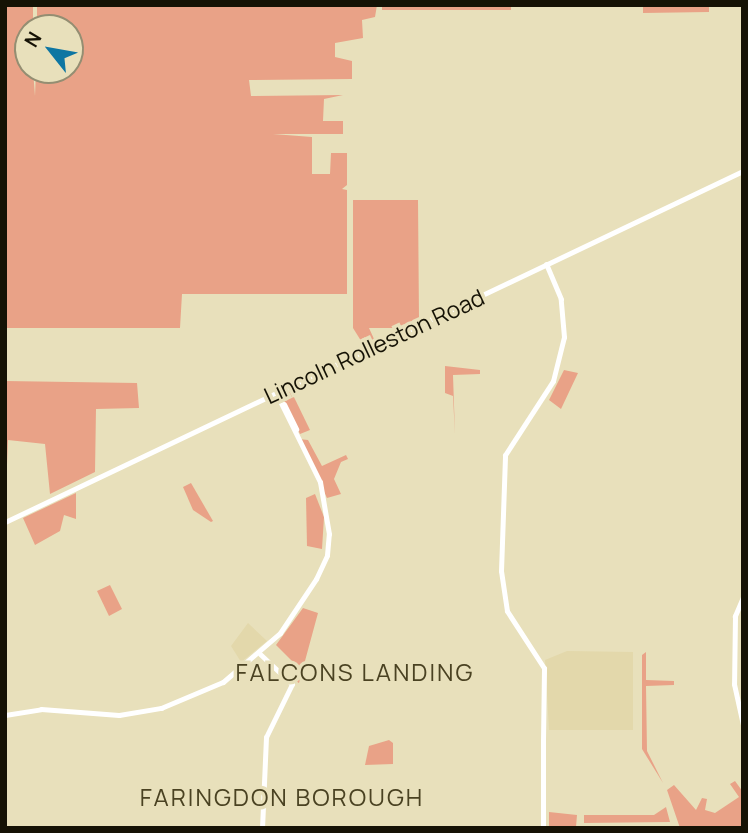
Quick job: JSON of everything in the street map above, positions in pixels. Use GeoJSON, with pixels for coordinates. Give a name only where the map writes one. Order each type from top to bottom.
{"type":"FeatureCollection","features":[{"type":"Feature","properties":{"kind":"street","name":"Lincoln Rolleston Road"},"geometry":{"type":"LineString","coordinates":[[5,522],[743,171]]}},
{"type":"Feature","properties":{"kind":"street"},"geometry":{"type":"LineString","coordinates":[[543,828],[542,676],[535,650],[510,618],[502,597],[502,472],[509,445],[548,390],[561,354],[561,299],[546,264]]}},
{"type":"Feature","properties":{"kind":"street"},"geometry":{"type":"LineString","coordinates":[[5,715],[41,709],[112,715],[153,710],[213,687],[260,654],[303,602],[328,550],[328,522],[320,482],[277,392]]}},
{"type":"Feature","properties":{"kind":"street"},"geometry":{"type":"LineString","coordinates":[[743,597],[735,615],[734,684],[743,725]]}},
{"type":"Feature","properties":{"kind":"street"},"geometry":{"type":"LineString","coordinates":[[260,654],[292,684],[266,737],[262,828]]}},
{"type":"Feature","properties":{"kind":"shaded area"},"geometry":{"type":"Polygon","coordinates":[[[5,5],[33,5],[33,14],[14,14],[14,84],[34,84],[35,96],[35,84],[84,84],[84,14],[37,14],[37,5],[377,5],[375,17],[362,20],[363,38],[335,43],[335,57],[352,61],[352,79],[249,80],[251,96],[343,95],[324,99],[323,121],[343,121],[343,134],[273,134],[312,137],[312,174],[330,174],[331,153],[347,153],[347,185],[342,189],[347,190],[347,294],[182,294],[180,328],[5,328],[5,5]]]}},
{"type":"Feature","properties":{"kind":"shaded area"},"geometry":{"type":"Polygon","coordinates":[[[382,5],[511,5],[511,10],[382,10],[382,5]]]}},
{"type":"Feature","properties":{"kind":"shaded area"},"geometry":{"type":"Polygon","coordinates":[[[643,5],[709,5],[709,12],[643,13],[643,5]]]}},
{"type":"Feature","properties":{"kind":"shaded area"},"geometry":{"type":"Polygon","coordinates":[[[353,200],[418,200],[419,318],[397,328],[369,328],[374,339],[363,344],[353,328],[353,200]]]}},
{"type":"Feature","properties":{"kind":"shaded area"},"geometry":{"type":"Polygon","coordinates":[[[445,366],[480,370],[480,374],[453,375],[455,435],[453,396],[445,393],[445,366]]]}},
{"type":"Feature","properties":{"kind":"shaded area"},"geometry":{"type":"Polygon","coordinates":[[[564,370],[578,373],[561,409],[549,400],[564,370]]]}},
{"type":"Feature","properties":{"kind":"shaded area"},"geometry":{"type":"Polygon","coordinates":[[[5,381],[137,383],[139,408],[96,409],[95,472],[50,494],[45,444],[8,440],[5,514],[5,381]]]}},
{"type":"Feature","properties":{"kind":"shaded area"},"geometry":{"type":"Polygon","coordinates":[[[291,391],[310,430],[300,434],[282,396],[291,391]]]}},
{"type":"Feature","properties":{"kind":"shaded area"},"geometry":{"type":"Polygon","coordinates":[[[299,439],[308,440],[322,466],[346,455],[348,459],[341,462],[334,479],[341,494],[327,498],[299,439]]]}},
{"type":"Feature","properties":{"kind":"shaded area"},"geometry":{"type":"Polygon","coordinates":[[[191,483],[213,521],[193,510],[183,487],[191,483]]]}},
{"type":"Feature","properties":{"kind":"shaded area"},"geometry":{"type":"Polygon","coordinates":[[[76,493],[76,519],[64,515],[60,531],[35,545],[23,518],[76,493]]]}},
{"type":"Feature","properties":{"kind":"shaded area"},"geometry":{"type":"Polygon","coordinates":[[[315,494],[324,517],[322,549],[307,546],[306,498],[315,494]]]}},
{"type":"Feature","properties":{"kind":"shaded area"},"geometry":{"type":"Polygon","coordinates":[[[110,585],[122,609],[109,616],[97,591],[110,585]]]}},
{"type":"Feature","properties":{"kind":"shaded area"},"geometry":{"type":"Polygon","coordinates":[[[303,608],[318,613],[299,683],[291,678],[297,666],[276,645],[303,608]]]}},
{"type":"Feature","properties":{"kind":"shaded area"},"geometry":{"type":"Polygon","coordinates":[[[248,623],[267,641],[241,662],[231,646],[248,623]]]}},
{"type":"Feature","properties":{"kind":"shaded area"},"geometry":{"type":"Polygon","coordinates":[[[567,651],[633,652],[633,730],[549,730],[545,660],[567,651]]]}},
{"type":"Feature","properties":{"kind":"shaded area"},"geometry":{"type":"Polygon","coordinates":[[[646,652],[646,680],[674,681],[674,685],[646,686],[647,751],[663,783],[642,749],[642,655],[646,652]]]}},
{"type":"Feature","properties":{"kind":"shaded area"},"geometry":{"type":"Polygon","coordinates":[[[389,740],[393,743],[393,764],[365,765],[369,746],[389,740]]]}},
{"type":"Feature","properties":{"kind":"shaded area"},"geometry":{"type":"Polygon","coordinates":[[[735,781],[743,792],[743,827],[680,828],[667,790],[674,785],[696,810],[702,798],[707,799],[705,810],[715,813],[739,797],[730,784],[735,781]]]}},
{"type":"Feature","properties":{"kind":"shaded area"},"geometry":{"type":"Polygon","coordinates":[[[666,807],[670,822],[584,823],[584,815],[654,815],[666,807]]]}},
{"type":"Feature","properties":{"kind":"shaded area"},"geometry":{"type":"Polygon","coordinates":[[[549,812],[577,815],[576,827],[549,827],[549,812]]]}},
{"type":"Feature","properties":{"kind":"district","name":"FALCONS LANDING"},"geometry":{"type":"Point","coordinates":[355,672]}},
{"type":"Feature","properties":{"kind":"district","name":"FARINGDON BOROUGH"},"geometry":{"type":"Point","coordinates":[282,797]}}]}
